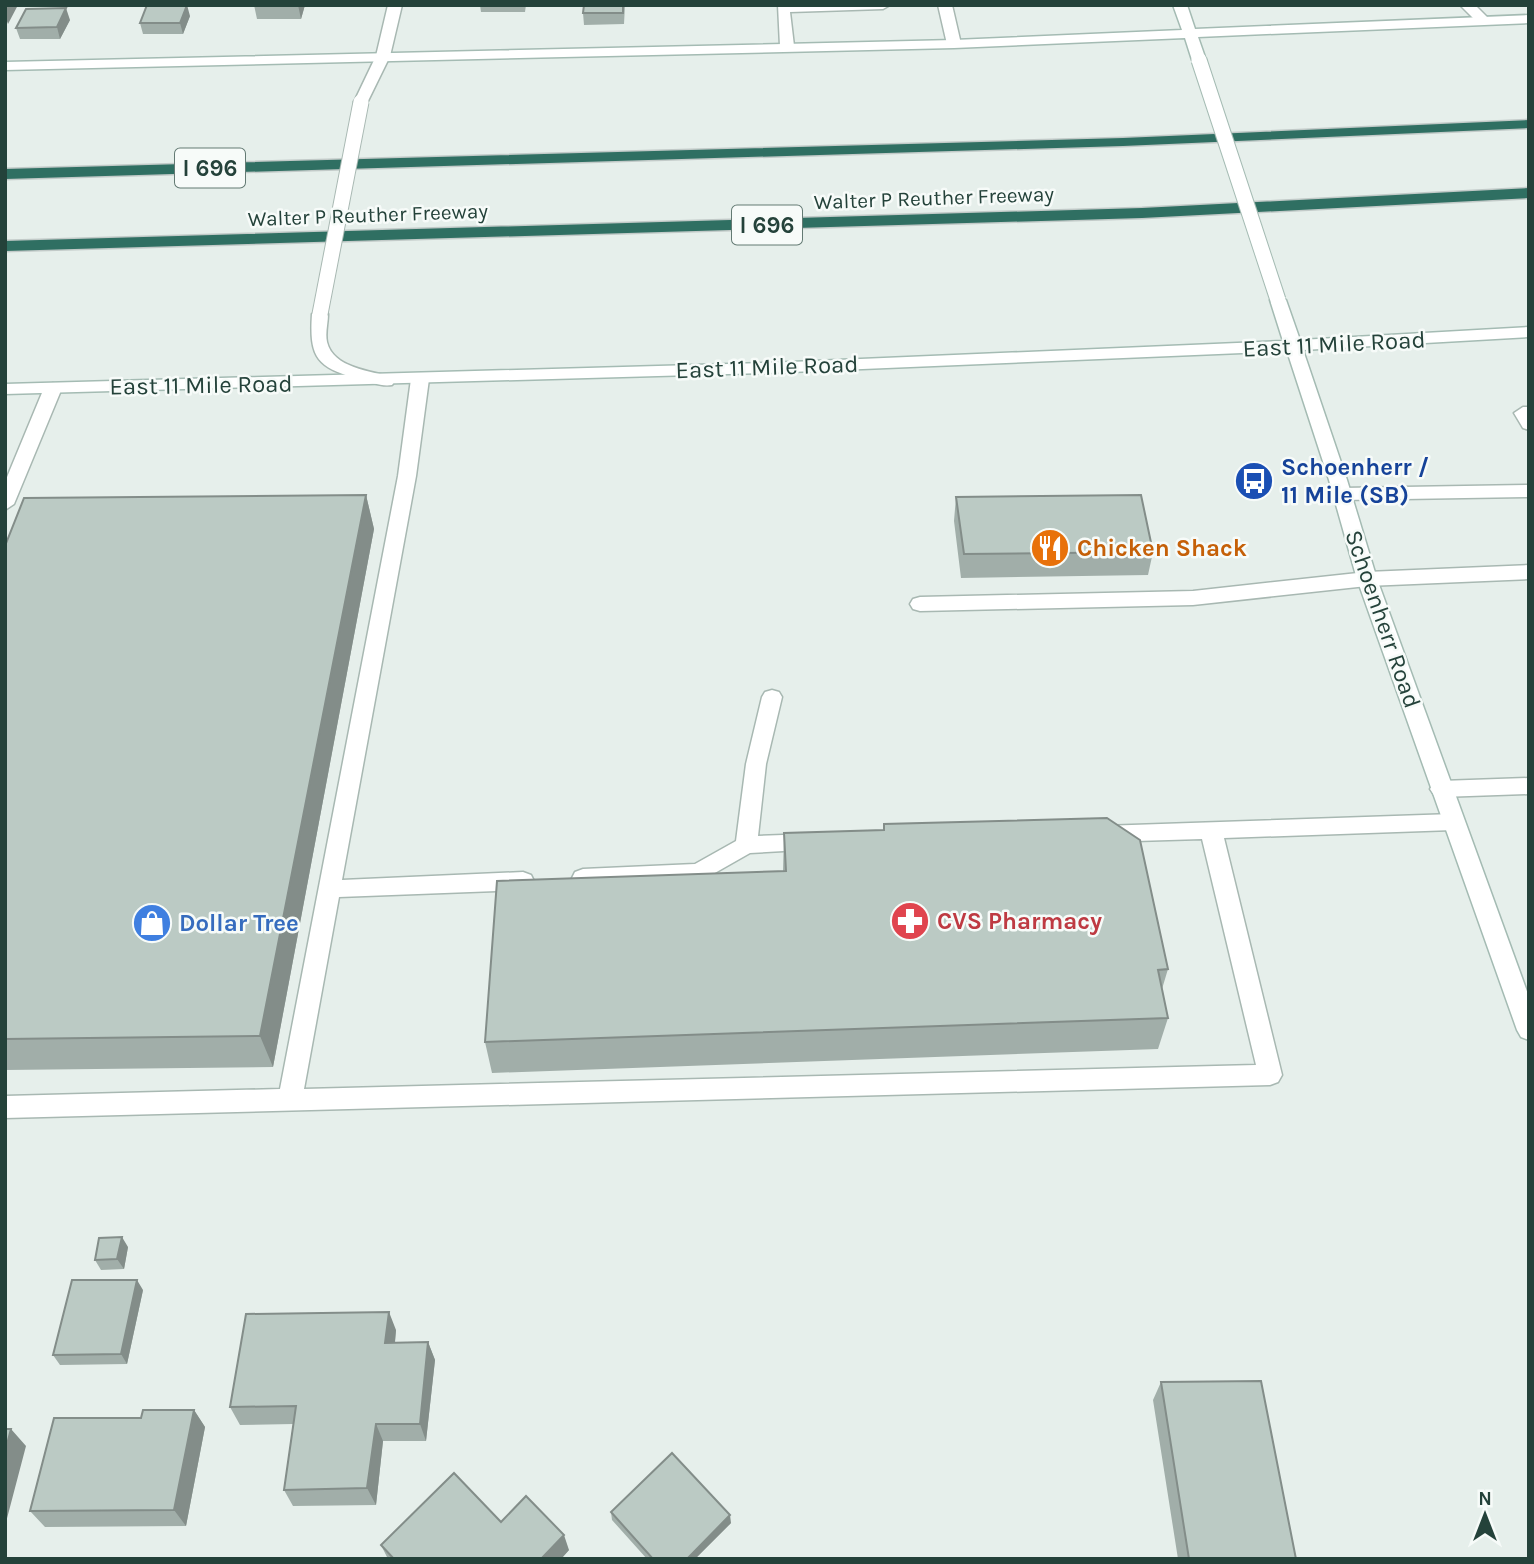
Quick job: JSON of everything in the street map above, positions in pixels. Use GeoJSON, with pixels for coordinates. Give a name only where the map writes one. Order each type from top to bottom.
{"type":"FeatureCollection","features":[{"type":"Feature","properties":{"kind":"highway","name":"I 696"},"geometry":{"type":"LineString","coordinates":[[5,174],[1123,142],[1529,124]]}},
{"type":"Feature","properties":{"kind":"highway","name":"Walter P Reuther Freeway"},"geometry":{"type":"LineString","coordinates":[[5,246],[1142,213],[1529,193]]}},
{"type":"Feature","properties":{"kind":"main road"},"geometry":{"type":"LineString","coordinates":[[386,381],[344,369],[326,357],[319,343],[320,314],[360,102],[383,56],[395,5]]}},
{"type":"Feature","properties":{"kind":"main road"},"geometry":{"type":"LineString","coordinates":[[787,46],[780,7],[883,5]]}},
{"type":"Feature","properties":{"kind":"main road"},"geometry":{"type":"LineString","coordinates":[[945,5],[954,44]]}},
{"type":"Feature","properties":{"kind":"main road","name":"Schoenherr Road"},"geometry":{"type":"LineString","coordinates":[[1180,5],[1342,494],[1367,579],[1453,822],[1527,1018]]}},
{"type":"Feature","properties":{"kind":"main road"},"geometry":{"type":"LineString","coordinates":[[1467,5],[1484,21]]}},
{"type":"Feature","properties":{"kind":"main road"},"geometry":{"type":"LineString","coordinates":[[5,66],[954,44],[1529,19]]}},
{"type":"Feature","properties":{"kind":"main road","name":"East 11 Mile Road"},"geometry":{"type":"LineString","coordinates":[[5,389],[386,381],[1294,347],[1529,332]]}},
{"type":"Feature","properties":{"kind":"main road"},"geometry":{"type":"LineString","coordinates":[[290,1100],[407,476],[420,379]]}},
{"type":"Feature","properties":{"kind":"main road"},"geometry":{"type":"LineString","coordinates":[[5,504],[53,388]]}},
{"type":"Feature","properties":{"kind":"main road"},"geometry":{"type":"LineString","coordinates":[[1529,412],[1523,413],[1529,424]]}},
{"type":"Feature","properties":{"kind":"main road"},"geometry":{"type":"LineString","coordinates":[[1342,494],[1529,491]]}},
{"type":"Feature","properties":{"kind":"main road"},"geometry":{"type":"LineString","coordinates":[[920,604],[1193,598],[1367,579],[1529,572]]}},
{"type":"Feature","properties":{"kind":"main road"},"geometry":{"type":"LineString","coordinates":[[746,845],[756,764],[772,697]]}},
{"type":"Feature","properties":{"kind":"main road"},"geometry":{"type":"LineString","coordinates":[[1441,789],[1529,786]]}},
{"type":"Feature","properties":{"kind":"main road"},"geometry":{"type":"LineString","coordinates":[[1088,834],[1453,822]]}},
{"type":"Feature","properties":{"kind":"main road"},"geometry":{"type":"LineString","coordinates":[[5,1107],[1270,1074],[1212,830]]}},
{"type":"Feature","properties":{"kind":"main road"},"geometry":{"type":"LineString","coordinates":[[329,889],[699,873],[746,845],[836,842]]}},
{"type":"Feature","properties":{"kind":"building"},"geometry":{"type":"Polygon","coordinates":[[[147,5],[187,5],[180,23],[140,23],[147,5]]]}},
{"type":"Feature","properties":{"kind":"building"},"geometry":{"type":"Polygon","coordinates":[[[584,5],[623,5],[623,13],[583,13],[584,5]]]}},
{"type":"Feature","properties":{"kind":"building"},"geometry":{"type":"Polygon","coordinates":[[[66,8],[57,27],[16,28],[26,9],[66,8]]]}},
{"type":"Feature","properties":{"kind":"building"},"geometry":{"type":"Polygon","coordinates":[[[366,495],[260,1036],[5,1039],[5,546],[24,498],[366,495]]]}},
{"type":"Feature","properties":{"kind":"building"},"geometry":{"type":"Polygon","coordinates":[[[1141,495],[1153,552],[964,554],[956,497],[1141,495]]]}},
{"type":"Feature","properties":{"kind":"building"},"geometry":{"type":"Polygon","coordinates":[[[1107,818],[1140,840],[1168,969],[1158,970],[1168,1018],[485,1042],[497,881],[786,871],[784,833],[884,830],[884,824],[1107,818]]]}},
{"type":"Feature","properties":{"kind":"building"},"geometry":{"type":"Polygon","coordinates":[[[122,1237],[117,1259],[95,1260],[99,1238],[122,1237]]]}},
{"type":"Feature","properties":{"kind":"building"},"geometry":{"type":"Polygon","coordinates":[[[72,1280],[137,1280],[121,1354],[53,1355],[72,1280]]]}},
{"type":"Feature","properties":{"kind":"building"},"geometry":{"type":"Polygon","coordinates":[[[389,1312],[385,1343],[428,1342],[420,1424],[376,1424],[367,1488],[284,1490],[296,1406],[230,1407],[246,1314],[389,1312]]]}},
{"type":"Feature","properties":{"kind":"building"},"geometry":{"type":"Polygon","coordinates":[[[1261,1381],[1296,1559],[1189,1559],[1161,1382],[1261,1381]]]}},
{"type":"Feature","properties":{"kind":"building"},"geometry":{"type":"Polygon","coordinates":[[[143,1410],[194,1410],[174,1510],[30,1511],[54,1418],[141,1418],[143,1410]]]}},
{"type":"Feature","properties":{"kind":"building"},"geometry":{"type":"Polygon","coordinates":[[[5,1429],[11,1429],[5,1452],[5,1429]]]}},
{"type":"Feature","properties":{"kind":"building"},"geometry":{"type":"Polygon","coordinates":[[[672,1453],[730,1515],[687,1559],[653,1559],[611,1512],[672,1453]]]}},
{"type":"Feature","properties":{"kind":"building"},"geometry":{"type":"Polygon","coordinates":[[[454,1473],[501,1522],[526,1496],[564,1535],[541,1559],[394,1559],[381,1545],[454,1473]]]}},
{"type":"Feature","properties":{"kind":"place","name":"Schoenherr / 11 Mile (SB)"},"geometry":{"type":"Point","coordinates":[1254,481]}},
{"type":"Feature","properties":{"kind":"place","name":"Chicken Shack"},"geometry":{"type":"Point","coordinates":[1050,548]}},
{"type":"Feature","properties":{"kind":"place","name":"CVS Pharmacy"},"geometry":{"type":"Point","coordinates":[910,921]}},
{"type":"Feature","properties":{"kind":"place","name":"Dollar Tree"},"geometry":{"type":"Point","coordinates":[152,923]}}]}
